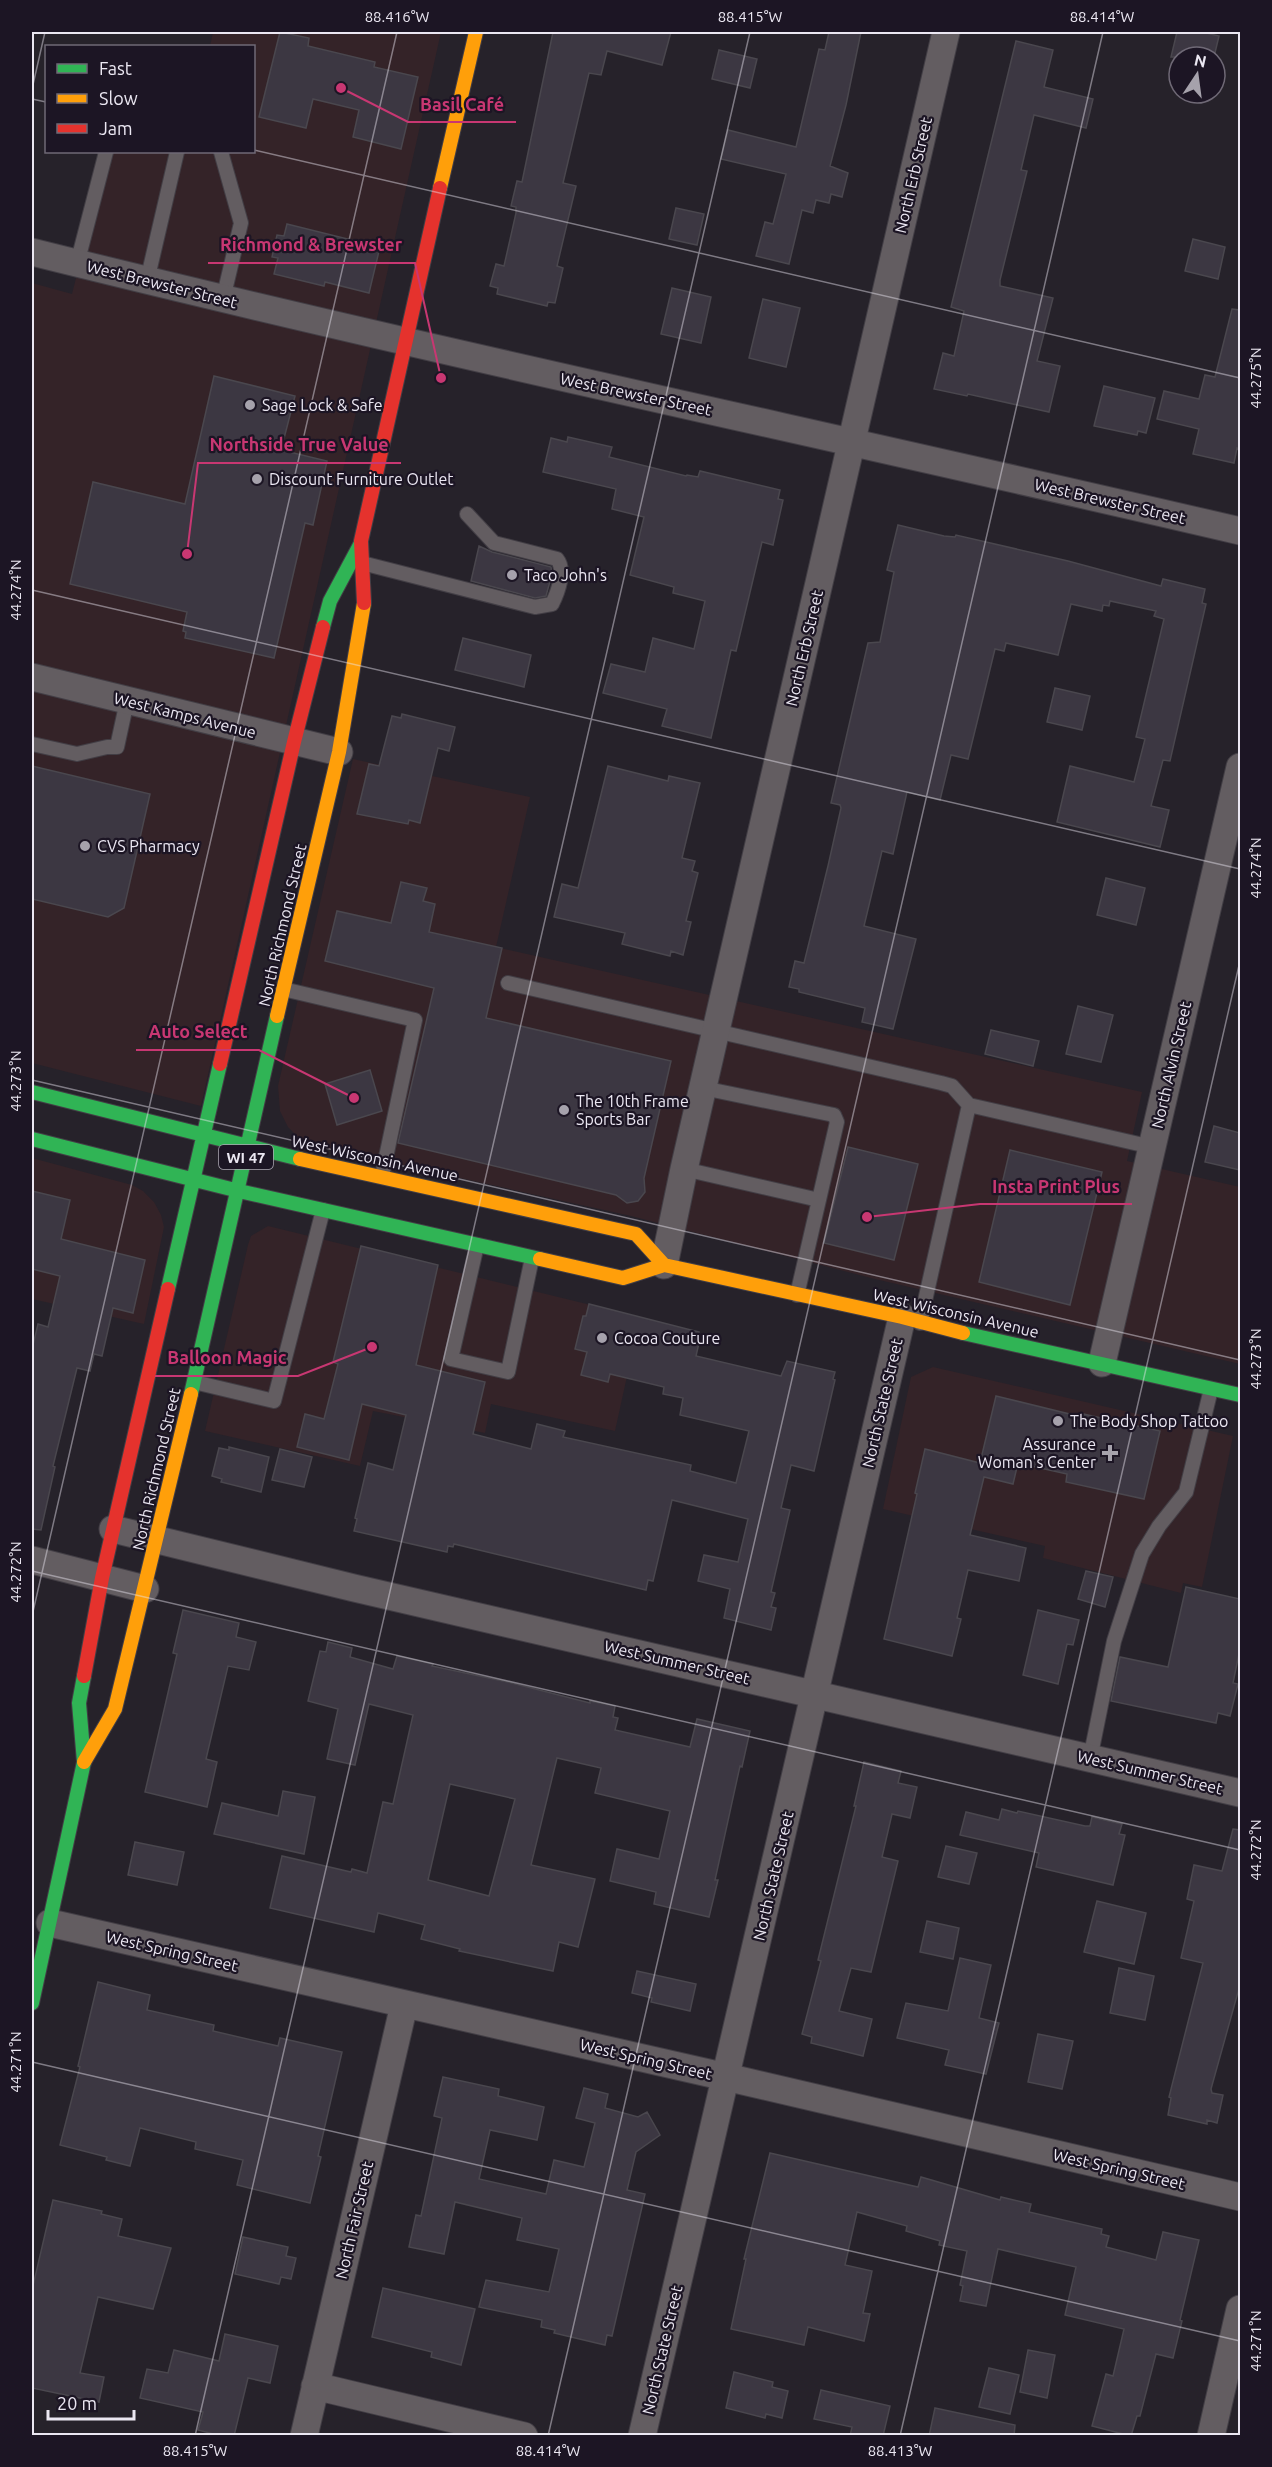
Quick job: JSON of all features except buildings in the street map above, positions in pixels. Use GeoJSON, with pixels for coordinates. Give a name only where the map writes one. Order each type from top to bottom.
{"type":"FeatureCollection","features":[{"type":"Feature","properties":{"kind":"main road","name":"North Richmond Street"},"geometry":{"type":"LineString","coordinates":[[32,2002],[84,1762],[80,1703],[113,1529],[294,742],[330,601],[357,562],[404,342],[476,32]]}},
{"type":"Feature","properties":{"kind":"main road","name":"North Richmond Street"},"geometry":{"type":"LineString","coordinates":[[84,1762],[115,1709],[194,1382],[339,752],[364,609],[357,562]]}},
{"type":"Feature","properties":{"kind":"main road","name":"West Wisconsin Avenue"},"geometry":{"type":"LineString","coordinates":[[32,1092],[249,1147],[636,1234],[664,1265],[1240,1395]]}},
{"type":"Feature","properties":{"kind":"main road"},"geometry":{"type":"LineString","coordinates":[[32,1139],[238,1191],[623,1278],[664,1265]]}},
{"type":"Feature","properties":{"kind":"street","name":"North Erb Street"},"geometry":{"type":"LineString","coordinates":[[664,1265],[684,1169],[946,32]]}},
{"type":"Feature","properties":{"kind":"street","name":"West Brewster Street"},"geometry":{"type":"LineString","coordinates":[[32,252],[404,342],[851,441],[1240,531]]}},
{"type":"Feature","properties":{"kind":"street","name":"West Kamps Avenue"},"geometry":{"type":"LineString","coordinates":[[32,677],[339,752]]}},
{"type":"Feature","properties":{"kind":"street","name":"North Alvin Street"},"geometry":{"type":"LineString","coordinates":[[1102,1363],[1240,767]]}},
{"type":"Feature","properties":{"kind":"street","name":"North State Street"},"geometry":{"type":"LineString","coordinates":[[642,2436],[815,1693],[911,1320]]}},
{"type":"Feature","properties":{"kind":"street","name":"West Summer Street"},"geometry":{"type":"LineString","coordinates":[[113,1529],[354,1588],[1240,1793]]}},
{"type":"Feature","properties":{"kind":"street"},"geometry":{"type":"LineString","coordinates":[[32,1560],[145,1589]]}},
{"type":"Feature","properties":{"kind":"street","name":"West Spring Street"},"geometry":{"type":"LineString","coordinates":[[50,1923],[1240,2197]]}},
{"type":"Feature","properties":{"kind":"street","name":"North Fair Street"},"geometry":{"type":"LineString","coordinates":[[303,2436],[404,2005]]}},
{"type":"Feature","properties":{"kind":"street"},"geometry":{"type":"LineString","coordinates":[[1211,2436],[1240,2309]]}},
{"type":"Feature","properties":{"kind":"street"},"geometry":{"type":"LineString","coordinates":[[315,2386],[525,2436]]}},
{"type":"Feature","properties":{"kind":"lane"},"geometry":{"type":"LineString","coordinates":[[77,264],[106,153]]}},
{"type":"Feature","properties":{"kind":"lane"},"geometry":{"type":"LineString","coordinates":[[147,281],[177,153]]}},
{"type":"Feature","properties":{"kind":"lane"},"geometry":{"type":"LineString","coordinates":[[221,153],[241,223],[224,299]]}},
{"type":"Feature","properties":{"kind":"lane"},"geometry":{"type":"LineString","coordinates":[[357,562],[535,607],[552,604],[556,596],[561,570],[561,564],[557,559],[494,543],[467,513]]}},
{"type":"Feature","properties":{"kind":"lane"},"geometry":{"type":"LineString","coordinates":[[32,744],[76,754],[117,747],[127,700]]}},
{"type":"Feature","properties":{"kind":"lane"},"geometry":{"type":"LineString","coordinates":[[508,983],[952,1086],[969,1105],[1152,1147]]}},
{"type":"Feature","properties":{"kind":"lane"},"geometry":{"type":"LineString","coordinates":[[283,989],[415,1020],[382,1176]]}},
{"type":"Feature","properties":{"kind":"lane"},"geometry":{"type":"LineString","coordinates":[[703,1088],[834,1115],[837,1122],[797,1296]]}},
{"type":"Feature","properties":{"kind":"lane"},"geometry":{"type":"LineString","coordinates":[[911,1320],[969,1105]]}},
{"type":"Feature","properties":{"kind":"lane"},"geometry":{"type":"LineString","coordinates":[[684,1169],[819,1200]]}},
{"type":"Feature","properties":{"kind":"lane"},"geometry":{"type":"LineString","coordinates":[[194,1382],[274,1401],[323,1210]]}},
{"type":"Feature","properties":{"kind":"lane"},"geometry":{"type":"LineString","coordinates":[[477,1245],[451,1359],[508,1372],[532,1258]]}},
{"type":"Feature","properties":{"kind":"lane"},"geometry":{"type":"LineString","coordinates":[[1090,1759],[1114,1641],[1142,1554],[1159,1526],[1186,1492],[1211,1389]]}},
{"type":"Feature","properties":{"kind":"shaded area"},"geometry":{"type":"Polygon","coordinates":[[[213,32],[441,32],[201,1106],[32,1063],[32,283],[72,294],[108,153],[255,153],[255,45],[210,45],[213,32]]]}},
{"type":"Feature","properties":{"kind":"shaded area"},"geometry":{"type":"Polygon","coordinates":[[[353,759],[530,797],[496,947],[1142,1092],[1127,1161],[1240,1187],[1240,1364],[875,1279],[631,1216],[325,1148],[297,1136],[288,1127],[280,1111],[278,1086],[353,759]]]}},
{"type":"Feature","properties":{"kind":"shaded area"},"geometry":{"type":"Polygon","coordinates":[[[32,1158],[132,1185],[143,1191],[154,1202],[164,1227],[144,1324],[32,1299],[32,1158]]]}},
{"type":"Feature","properties":{"kind":"shaded area"},"geometry":{"type":"Polygon","coordinates":[[[268,1226],[640,1317],[615,1431],[491,1404],[485,1433],[373,1411],[360,1466],[205,1431],[248,1245],[251,1236],[268,1226]]]}},
{"type":"Feature","properties":{"kind":"shaded area"},"geometry":{"type":"Polygon","coordinates":[[[933,1367],[1233,1436],[1202,1587],[1183,1583],[1181,1593],[1043,1558],[1045,1546],[883,1509],[911,1377],[933,1367]]]}},
{"type":"Feature","properties":{"kind":"traffic: fast"},"geometry":{"type":"LineString","coordinates":[[323,627],[330,601],[361,543]]}},
{"type":"Feature","properties":{"kind":"traffic: fast"},"geometry":{"type":"LineString","coordinates":[[191,1394],[277,1016]]}},
{"type":"Feature","properties":{"kind":"traffic: fast"},"geometry":{"type":"LineString","coordinates":[[168,1289],[220,1064]]}},
{"type":"Feature","properties":{"kind":"traffic: fast"},"geometry":{"type":"LineString","coordinates":[[32,1092],[300,1159]]}},
{"type":"Feature","properties":{"kind":"traffic: fast"},"geometry":{"type":"LineString","coordinates":[[32,1139],[239,1191],[540,1259]]}},
{"type":"Feature","properties":{"kind":"traffic: fast"},"geometry":{"type":"LineString","coordinates":[[963,1333],[1240,1395]]}},
{"type":"Feature","properties":{"kind":"traffic: fast"},"geometry":{"type":"LineString","coordinates":[[32,2003],[84,1762],[79,1703],[84,1676]]}},
{"type":"Feature","properties":{"kind":"traffic: slow"},"geometry":{"type":"LineString","coordinates":[[440,188],[476,32]]}},
{"type":"Feature","properties":{"kind":"traffic: slow"},"geometry":{"type":"LineString","coordinates":[[277,1016],[339,752],[364,603]]}},
{"type":"Feature","properties":{"kind":"traffic: slow"},"geometry":{"type":"LineString","coordinates":[[300,1159],[636,1234],[664,1265]]}},
{"type":"Feature","properties":{"kind":"traffic: slow"},"geometry":{"type":"LineString","coordinates":[[540,1259],[623,1278],[664,1265],[902,1317],[963,1333]]}},
{"type":"Feature","properties":{"kind":"traffic: slow"},"geometry":{"type":"LineString","coordinates":[[84,1762],[115,1709],[191,1394]]}},
{"type":"Feature","properties":{"kind":"traffic: jam"},"geometry":{"type":"LineString","coordinates":[[364,603],[361,541],[440,188]]}},
{"type":"Feature","properties":{"kind":"traffic: jam"},"geometry":{"type":"LineString","coordinates":[[220,1064],[294,742],[323,627]]}},
{"type":"Feature","properties":{"kind":"traffic: jam"},"geometry":{"type":"LineString","coordinates":[[84,1676],[102,1578],[168,1289]]}},
{"type":"Feature","properties":{"kind":"place","name":"Basil Café"},"geometry":{"type":"Point","coordinates":[341,88]}},
{"type":"Feature","properties":{"kind":"place","name":"Richmond & Brewster"},"geometry":{"type":"Point","coordinates":[441,378]}},
{"type":"Feature","properties":{"kind":"place","name":"Sage Lock & Safe"},"geometry":{"type":"Point","coordinates":[250,405]}},
{"type":"Feature","properties":{"kind":"place","name":"Discount Furniture Outlet"},"geometry":{"type":"Point","coordinates":[257,479]}},
{"type":"Feature","properties":{"kind":"place","name":"Northside True Value"},"geometry":{"type":"Point","coordinates":[187,554]}},
{"type":"Feature","properties":{"kind":"place","name":"Taco John's"},"geometry":{"type":"Point","coordinates":[512,575]}},
{"type":"Feature","properties":{"kind":"place","name":"CVS Pharmacy"},"geometry":{"type":"Point","coordinates":[85,846]}},
{"type":"Feature","properties":{"kind":"place","name":"Auto Select"},"geometry":{"type":"Point","coordinates":[354,1098]}},
{"type":"Feature","properties":{"kind":"place","name":"The 10th Frame Sports Bar"},"geometry":{"type":"Point","coordinates":[564,1110]}},
{"type":"Feature","properties":{"kind":"place","name":"Insta Print Plus"},"geometry":{"type":"Point","coordinates":[867,1217]}},
{"type":"Feature","properties":{"kind":"place","name":"Cocoa Couture"},"geometry":{"type":"Point","coordinates":[602,1338]}},
{"type":"Feature","properties":{"kind":"place","name":"Balloon Magic"},"geometry":{"type":"Point","coordinates":[372,1347]}},
{"type":"Feature","properties":{"kind":"place","name":"The Body Shop Tattoo"},"geometry":{"type":"Point","coordinates":[1058,1421]}},
{"type":"Feature","properties":{"kind":"place","name":"Assurance Woman's Center"},"geometry":{"type":"Point","coordinates":[1110,1453]}}]}
